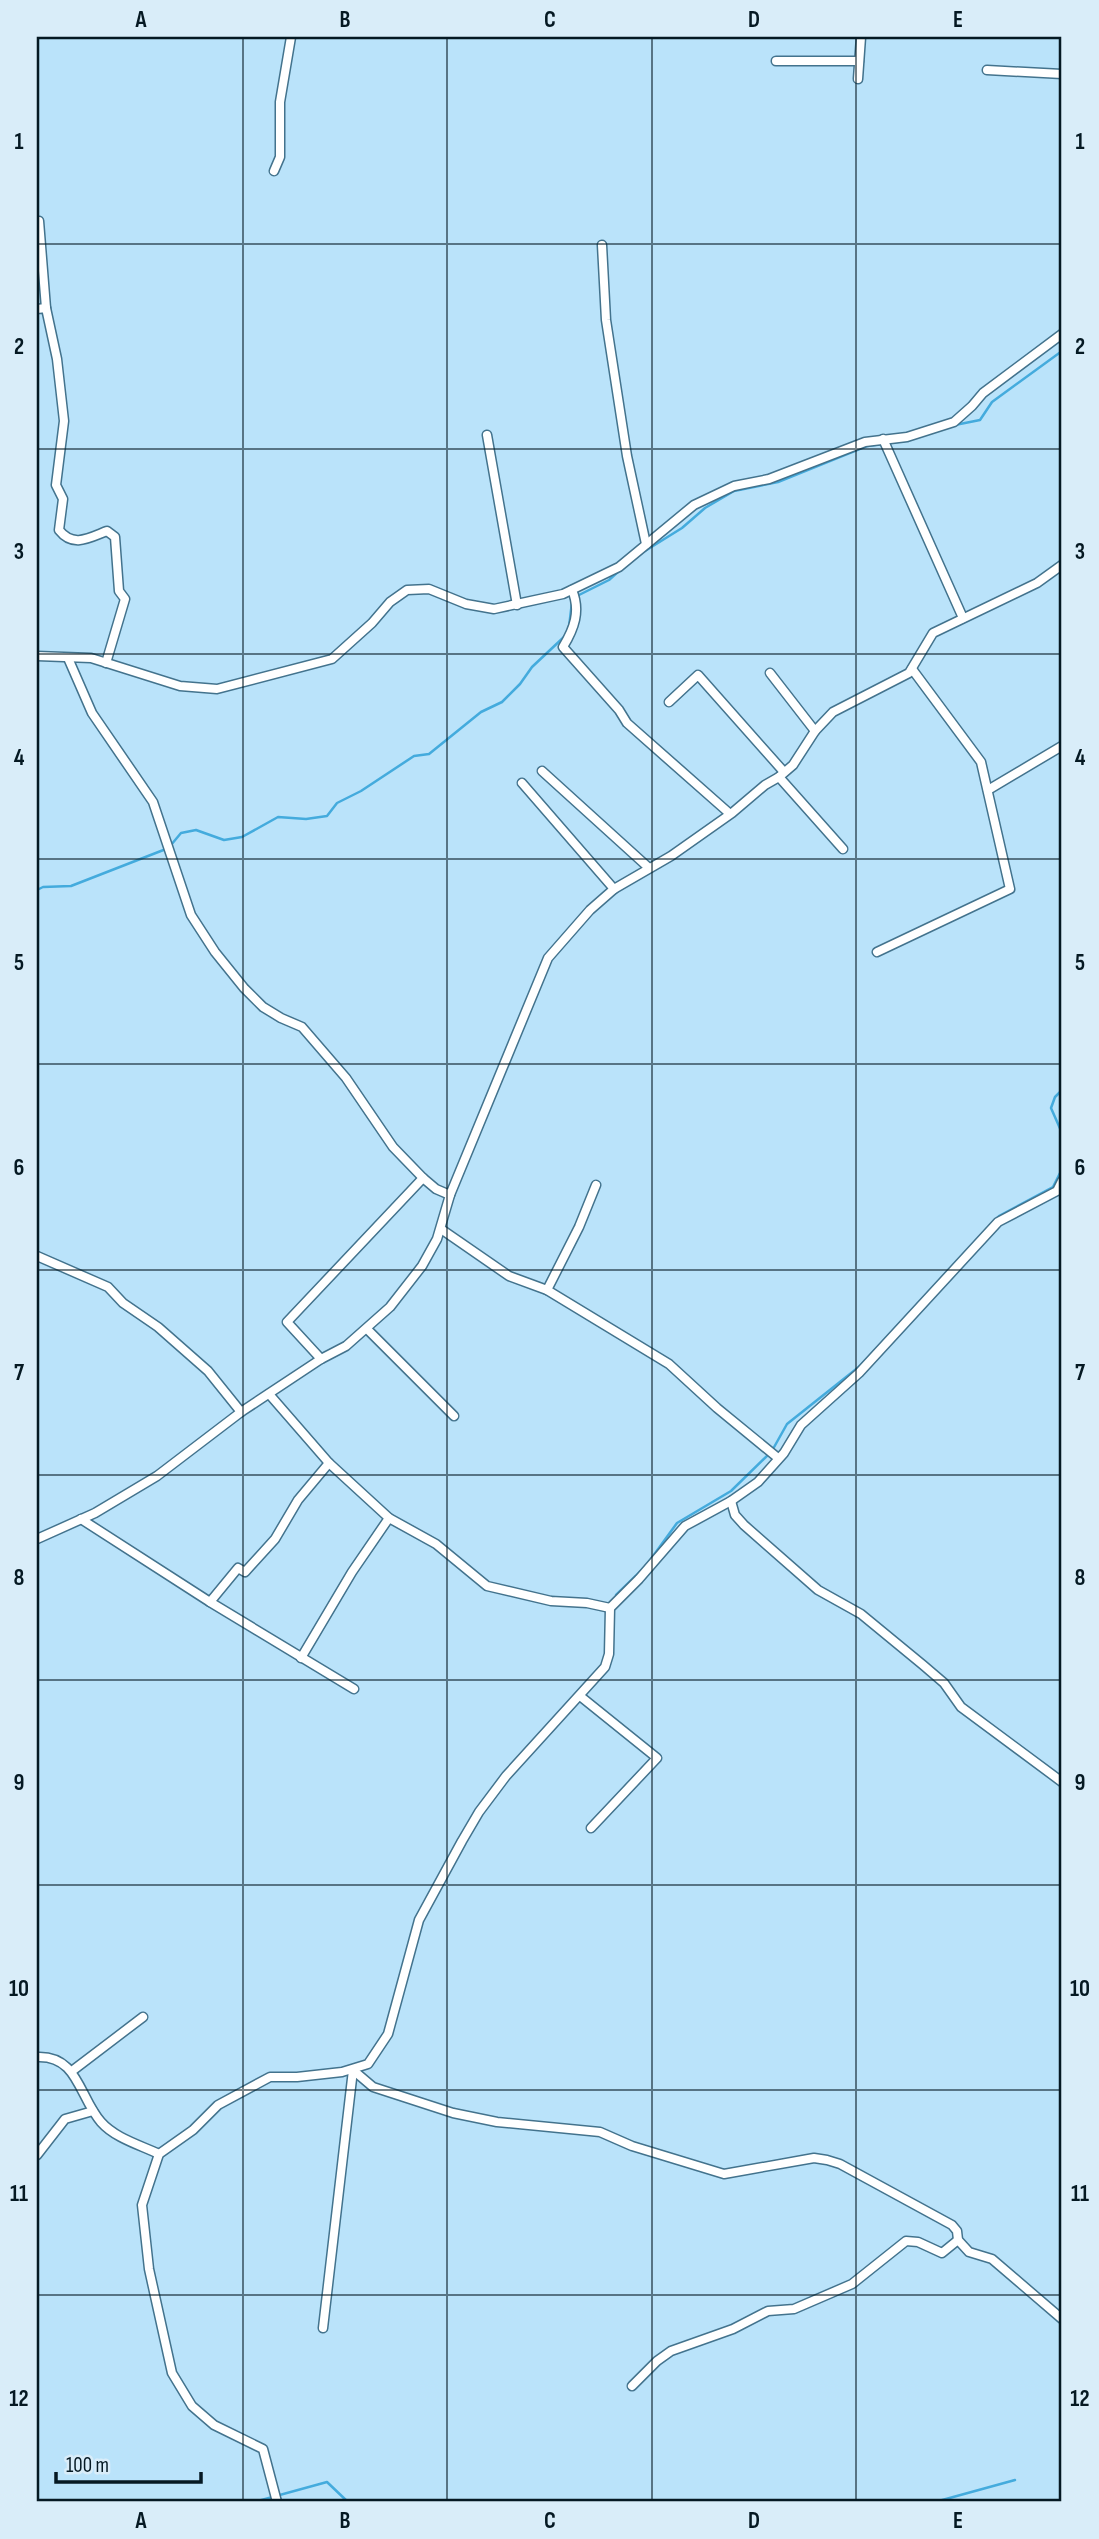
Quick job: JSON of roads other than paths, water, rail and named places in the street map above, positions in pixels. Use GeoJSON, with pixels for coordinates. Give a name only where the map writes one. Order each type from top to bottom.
{"type":"FeatureCollection","features":[{"type":"Feature","properties":{"kind":"street"},"geometry":{"type":"LineString","coordinates":[[274,171],[279,157],[280,102],[291,37]]}},
{"type":"Feature","properties":{"kind":"street"},"geometry":{"type":"LineString","coordinates":[[858,79],[861,37]]}},
{"type":"Feature","properties":{"kind":"street"},"geometry":{"type":"LineString","coordinates":[[776,61],[859,61]]}},
{"type":"Feature","properties":{"kind":"street"},"geometry":{"type":"LineString","coordinates":[[987,70],[1062,74]]}},
{"type":"Feature","properties":{"kind":"street"},"geometry":{"type":"LineString","coordinates":[[39,221],[41,309],[57,359],[64,421],[56,485],[63,499],[59,530],[65,538],[80,542],[107,531],[115,537],[119,591],[125,599],[106,663]]}},
{"type":"Feature","properties":{"kind":"street"},"geometry":{"type":"LineString","coordinates":[[602,245],[606,320],[627,456],[646,544]]}},
{"type":"Feature","properties":{"kind":"street"},"geometry":{"type":"LineString","coordinates":[[37,656],[90,658],[180,685],[218,689],[332,659],[372,623],[390,602],[407,590],[429,589],[466,604],[494,609],[572,590],[619,567],[695,505],[734,486],[769,479],[865,442],[907,437],[954,422],[972,407],[982,393],[1062,334]]}},
{"type":"Feature","properties":{"kind":"street"},"geometry":{"type":"LineString","coordinates":[[487,435],[517,605]]}},
{"type":"Feature","properties":{"kind":"street"},"geometry":{"type":"LineString","coordinates":[[883,439],[963,618]]}},
{"type":"Feature","properties":{"kind":"street"},"geometry":{"type":"LineString","coordinates":[[37,1539],[81,1519],[157,1476],[241,1412],[367,1329],[390,1307],[422,1266],[441,1229],[450,1195],[548,958],[590,910],[614,890],[671,856],[782,775],[793,765],[815,731],[832,712],[909,673],[933,633],[1037,583],[1062,565]]}},
{"type":"Feature","properties":{"kind":"street"},"geometry":{"type":"LineString","coordinates":[[572,590],[576,600],[575,628],[563,647],[627,723],[729,813]]}},
{"type":"Feature","properties":{"kind":"street"},"geometry":{"type":"LineString","coordinates":[[68,658],[92,713],[153,802],[191,915],[215,952],[244,989],[263,1006],[302,1027],[346,1078],[393,1147],[436,1189],[450,1195]]}},
{"type":"Feature","properties":{"kind":"street"},"geometry":{"type":"LineString","coordinates":[[877,952],[1010,889],[981,762],[912,669]]}},
{"type":"Feature","properties":{"kind":"street"},"geometry":{"type":"LineString","coordinates":[[770,674],[815,731]]}},
{"type":"Feature","properties":{"kind":"street"},"geometry":{"type":"LineString","coordinates":[[669,702],[698,675],[843,849]]}},
{"type":"Feature","properties":{"kind":"street"},"geometry":{"type":"LineString","coordinates":[[988,790],[1062,746]]}},
{"type":"Feature","properties":{"kind":"street"},"geometry":{"type":"LineString","coordinates":[[542,771],[649,868]]}},
{"type":"Feature","properties":{"kind":"street"},"geometry":{"type":"LineString","coordinates":[[522,783],[614,890]]}},
{"type":"Feature","properties":{"kind":"street"},"geometry":{"type":"LineString","coordinates":[[321,1359],[287,1322],[423,1178]]}},
{"type":"Feature","properties":{"kind":"street"},"geometry":{"type":"LineString","coordinates":[[277,2502],[263,2449],[207,2419],[192,2406],[172,2372],[149,2269],[142,2205],[159,2154],[193,2130],[218,2105],[270,2077],[297,2077],[352,2070],[368,2064],[388,2034],[419,1920],[473,1822],[506,1776],[605,1667],[609,1654],[610,1608],[685,1526],[731,1501],[758,1482],[785,1453],[801,1425],[859,1374],[998,1222],[1057,1191],[1062,1181]]}},
{"type":"Feature","properties":{"kind":"street"},"geometry":{"type":"LineString","coordinates":[[547,1290],[579,1227],[596,1185]]}},
{"type":"Feature","properties":{"kind":"street"},"geometry":{"type":"LineString","coordinates":[[441,1229],[509,1276],[547,1290],[669,1364],[778,1458]]}},
{"type":"Feature","properties":{"kind":"street"},"geometry":{"type":"LineString","coordinates":[[37,1256],[107,1287],[208,1371],[241,1412]]}},
{"type":"Feature","properties":{"kind":"street"},"geometry":{"type":"LineString","coordinates":[[367,1329],[454,1416]]}},
{"type":"Feature","properties":{"kind":"street"},"geometry":{"type":"LineString","coordinates":[[269,1394],[329,1463],[389,1518],[436,1544],[487,1586],[551,1601],[587,1603],[610,1608]]}},
{"type":"Feature","properties":{"kind":"street"},"geometry":{"type":"LineString","coordinates":[[210,1602],[238,1568],[245,1572],[275,1539],[298,1500],[329,1463]]}},
{"type":"Feature","properties":{"kind":"street"},"geometry":{"type":"LineString","coordinates":[[731,1501],[735,1515],[744,1525],[818,1590],[861,1614],[943,1683],[961,1707],[1062,1782]]}},
{"type":"Feature","properties":{"kind":"street"},"geometry":{"type":"LineString","coordinates":[[301,1658],[352,1572],[389,1518]]}},
{"type":"Feature","properties":{"kind":"street"},"geometry":{"type":"LineString","coordinates":[[81,1519],[210,1602],[354,1689]]}},
{"type":"Feature","properties":{"kind":"street"},"geometry":{"type":"LineString","coordinates":[[580,1696],[657,1758],[591,1828]]}},
{"type":"Feature","properties":{"kind":"street"},"geometry":{"type":"LineString","coordinates":[[72,2071],[142,2017]]}},
{"type":"Feature","properties":{"kind":"street"},"geometry":{"type":"LineString","coordinates":[[37,2057],[48,2056],[72,2071],[93,2111],[114,2133],[159,2154]]}},
{"type":"Feature","properties":{"kind":"street"},"geometry":{"type":"LineString","coordinates":[[352,2070],[373,2087],[453,2113],[497,2122],[600,2132],[644,2150],[724,2174],[802,2160],[827,2160],[840,2164],[952,2225],[957,2231],[958,2240],[970,2252],[992,2259],[1062,2319]]}},
{"type":"Feature","properties":{"kind":"street"},"geometry":{"type":"LineString","coordinates":[[323,2328],[352,2070]]}},
{"type":"Feature","properties":{"kind":"street"},"geometry":{"type":"LineString","coordinates":[[37,2155],[65,2119],[93,2111]]}},
{"type":"Feature","properties":{"kind":"street"},"geometry":{"type":"LineString","coordinates":[[632,2386],[671,2351],[733,2329],[768,2311],[794,2309],[852,2284],[906,2241],[918,2242],[942,2253],[958,2240]]}},
{"type":"Feature","properties":{"kind":"waterway"},"geometry":{"type":"LineString","coordinates":[[955,425],[980,420],[992,402],[1062,351]]}},
{"type":"Feature","properties":{"kind":"waterway"},"geometry":{"type":"LineString","coordinates":[[645,551],[682,528],[705,508],[734,491],[778,482],[867,446],[905,441]]}},
{"type":"Feature","properties":{"kind":"waterway"},"geometry":{"type":"LineString","coordinates":[[575,597],[609,580],[620,570]]}},
{"type":"Feature","properties":{"kind":"waterway"},"geometry":{"type":"LineString","coordinates":[[569,627],[572,602]]}},
{"type":"Feature","properties":{"kind":"waterway"},"geometry":{"type":"LineString","coordinates":[[171,845],[181,833],[196,830],[224,840],[242,837],[278,817],[306,819],[327,816],[337,803],[361,791],[414,756],[429,754],[481,712],[502,702],[532,667],[565,636]]}},
{"type":"Feature","properties":{"kind":"waterway"},"geometry":{"type":"LineString","coordinates":[[37,890],[43,887],[71,886],[166,849]]}},
{"type":"Feature","properties":{"kind":"waterway"},"geometry":{"type":"LineString","coordinates":[[1062,1090],[1055,1097],[1051,1108],[1062,1133]]}},
{"type":"Feature","properties":{"kind":"waterway"},"geometry":{"type":"LineString","coordinates":[[773,1449],[787,1424],[860,1366],[999,1216],[1053,1187],[1062,1169]]}},
{"type":"Feature","properties":{"kind":"waterway"},"geometry":{"type":"LineString","coordinates":[[648,1563],[677,1523],[731,1491],[769,1454]]}},
{"type":"Feature","properties":{"kind":"waterway"},"geometry":{"type":"LineString","coordinates":[[616,1595],[644,1568]]}},
{"type":"Feature","properties":{"kind":"waterway"},"geometry":{"type":"LineString","coordinates":[[935,2502],[1015,2480]]}},
{"type":"Feature","properties":{"kind":"waterway"},"geometry":{"type":"LineString","coordinates":[[254,2502],[327,2482],[348,2502]]}}]}
